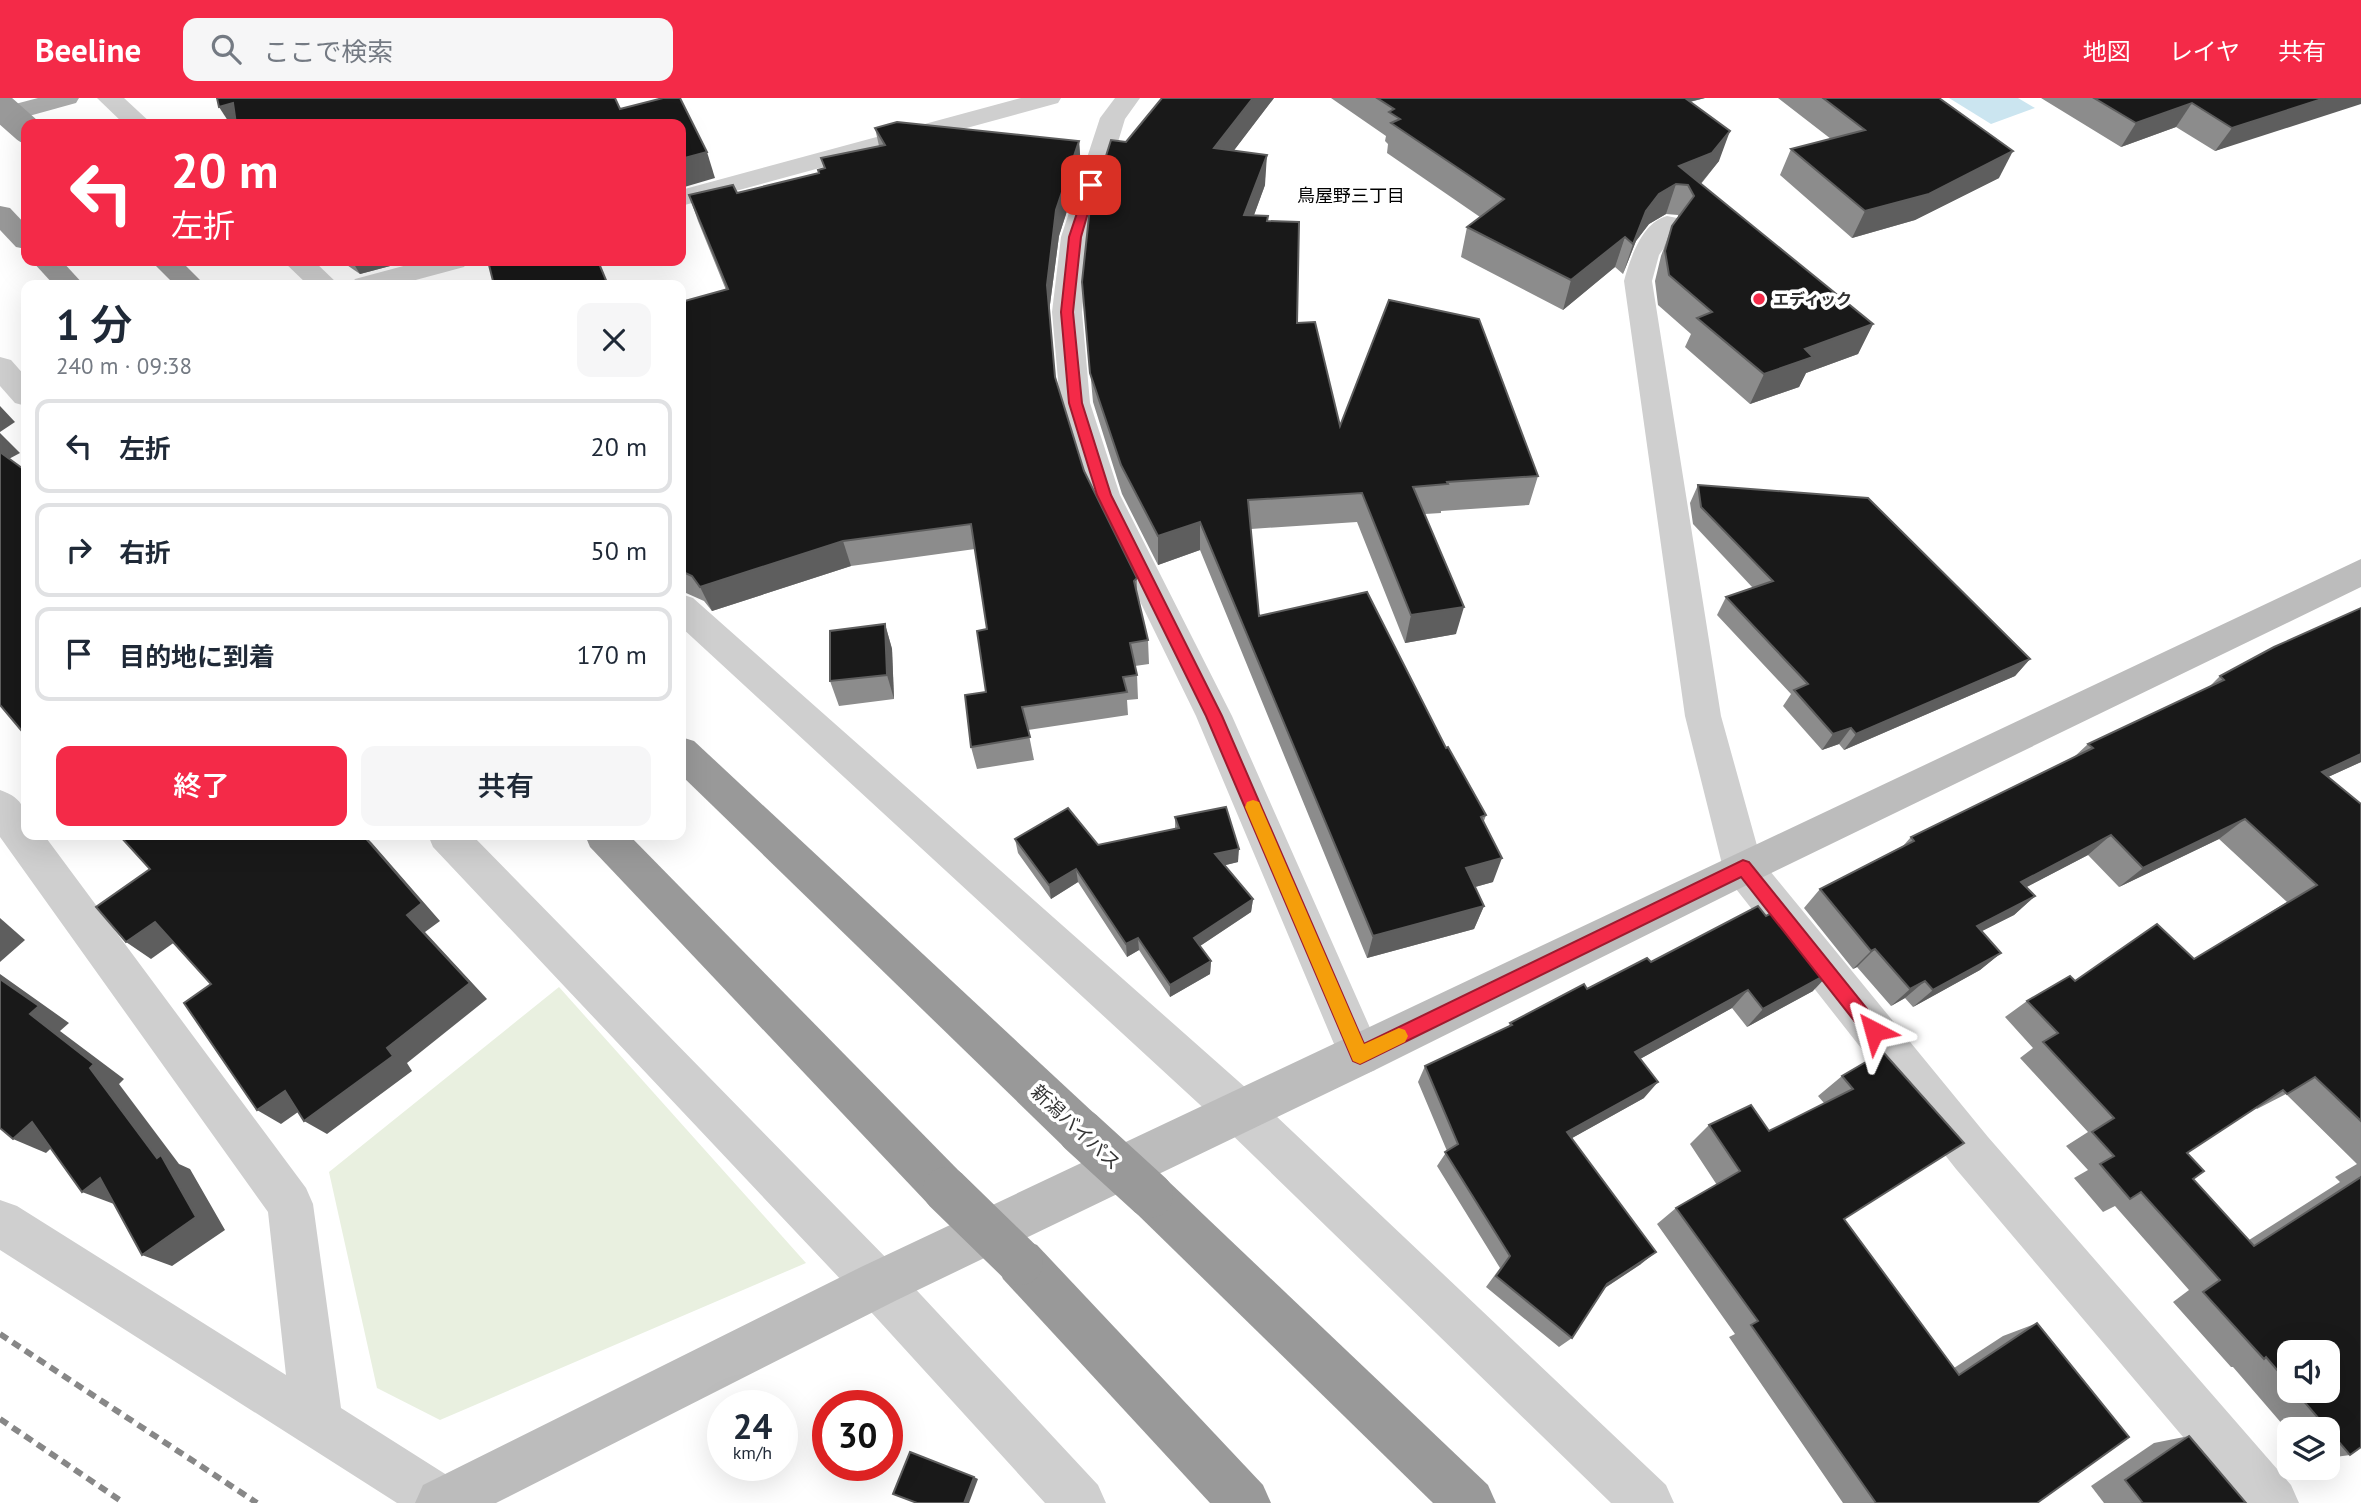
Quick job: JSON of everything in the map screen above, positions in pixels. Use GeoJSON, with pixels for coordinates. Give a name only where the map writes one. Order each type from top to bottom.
{"type":"FeatureCollection","features":[{"type":"Feature","properties":{"kind":"highway"},"geometry":{"type":"LineString","coordinates":[[0,106],[21,125]]}},
{"type":"Feature","properties":{"kind":"highway"},"geometry":{"type":"LineString","coordinates":[[0,214],[21,236]]}},
{"type":"Feature","properties":{"kind":"highway"},"geometry":{"type":"LineString","coordinates":[[51,266],[65,280]]}},
{"type":"Feature","properties":{"kind":"highway"},"geometry":{"type":"LineString","coordinates":[[170,266],[186,280]]}},
{"type":"Feature","properties":{"kind":"highway","name":"新潟バイパス"},"geometry":{"type":"LineString","coordinates":[[686,757],[1150,1195],[1470,1503]]}},
{"type":"Feature","properties":{"kind":"highway"},"geometry":{"type":"LineString","coordinates":[[609,840],[946,1190],[1020,1262],[1245,1503]]}},
{"type":"Feature","properties":{"kind":"main road"},"geometry":{"type":"LineString","coordinates":[[0,116],[67,98]]}},
{"type":"Feature","properties":{"kind":"street"},"geometry":{"type":"LineString","coordinates":[[109,98],[133,119]]}},
{"type":"Feature","properties":{"kind":"street"},"geometry":{"type":"LineString","coordinates":[[686,197],[1049,98]]}},
{"type":"Feature","properties":{"kind":"street"},"geometry":{"type":"LineString","coordinates":[[1128,98],[1113,118],[1075,237],[1067,312],[1075,403],[1104,495],[1214,716],[1360,1055]]}},
{"type":"Feature","properties":{"kind":"street"},"geometry":{"type":"LineString","coordinates":[[1667,224],[1645,254],[1638,281],[1703,716],[1743,867],[1972,1153],[2273,1503]]}},
{"type":"Feature","properties":{"kind":"street"},"geometry":{"type":"LineString","coordinates":[[303,266],[319,280]]}},
{"type":"Feature","properties":{"kind":"street"},"geometry":{"type":"LineString","coordinates":[[384,280],[435,266]]}},
{"type":"Feature","properties":{"kind":"street"},"geometry":{"type":"LineString","coordinates":[[0,1223],[442,1502],[878,1284],[1360,1055],[1743,867],[2361,572]]}},
{"type":"Feature","properties":{"kind":"street"},"geometry":{"type":"LineString","coordinates":[[686,612],[1239,1111],[1648,1503]]}},
{"type":"Feature","properties":{"kind":"street"},"geometry":{"type":"LineString","coordinates":[[0,806],[21,835]]}},
{"type":"Feature","properties":{"kind":"street"},"geometry":{"type":"LineString","coordinates":[[25,840],[290,1204],[317,1421]]}},
{"type":"Feature","properties":{"kind":"street"},"geometry":{"type":"LineString","coordinates":[[452,840],[878,1284],[1080,1503]]}},
{"type":"Feature","properties":{"kind":"green space"},"geometry":{"type":"Polygon","coordinates":[[[559,987],[806,1263],[440,1420],[377,1388],[329,1172],[559,987]]]}},
{"type":"Feature","properties":{"kind":"water"},"geometry":{"type":"Polygon","coordinates":[[[1949,98],[2018,98],[2035,108],[1991,124],[1949,98]]]}},
{"type":"Feature","properties":{"kind":"building"},"geometry":{"type":"Polygon","coordinates":[[[217,98],[615,98],[620,109],[663,98],[680,98],[707,152],[686,158],[686,119],[235,119],[233,103],[219,107],[217,98]]]}},
{"type":"Feature","properties":{"kind":"building"},"geometry":{"type":"Polygon","coordinates":[[[1162,98],[1253,98],[1214,148],[1267,155],[1244,215],[1268,216],[1267,221],[1299,222],[1297,323],[1315,322],[1340,426],[1389,300],[1479,319],[1538,476],[1413,487],[1464,607],[1411,615],[1362,493],[1248,500],[1259,616],[1367,592],[1446,748],[1448,747],[1486,815],[1481,817],[1502,858],[1466,868],[1484,906],[1373,936],[1200,522],[1158,536],[1121,465],[1090,373],[1082,282],[1090,207],[1111,140],[1126,142],[1162,98]]]}},
{"type":"Feature","properties":{"kind":"building"},"geometry":{"type":"Polygon","coordinates":[[[1377,98],[1685,98],[1730,131],[1712,153],[1679,166],[1873,324],[1805,349],[1813,357],[1764,374],[1697,318],[1712,312],[1669,275],[1665,251],[1672,226],[1694,196],[1688,185],[1676,184],[1659,194],[1646,211],[1633,244],[1625,237],[1571,280],[1467,227],[1504,199],[1391,123],[1400,119],[1389,112],[1394,109],[1377,98]]]}},
{"type":"Feature","properties":{"kind":"building"},"geometry":{"type":"Polygon","coordinates":[[[1823,98],[1939,98],[2013,151],[1929,194],[1865,211],[1791,149],[1865,130],[1823,98]]]}},
{"type":"Feature","properties":{"kind":"building"},"geometry":{"type":"Polygon","coordinates":[[[2094,98],[2325,98],[2232,128],[2192,103],[2136,123],[2094,98]]]}},
{"type":"Feature","properties":{"kind":"building"},"geometry":{"type":"Polygon","coordinates":[[[897,122],[1079,141],[1056,210],[1047,285],[1055,377],[1084,471],[1137,578],[1134,581],[1148,640],[1130,643],[1137,675],[1123,677],[1127,692],[1022,707],[1030,737],[971,747],[965,695],[986,692],[977,631],[987,629],[971,524],[843,541],[700,587],[692,576],[686,573],[686,301],[728,289],[689,195],[733,185],[737,193],[819,173],[818,170],[825,168],[821,158],[885,145],[875,128],[897,122]]]}},
{"type":"Feature","properties":{"kind":"building"},"geometry":{"type":"Polygon","coordinates":[[[489,266],[600,266],[606,280],[493,280],[489,266]]]}},
{"type":"Feature","properties":{"kind":"building"},"geometry":{"type":"Polygon","coordinates":[[[0,452],[21,467],[21,730],[0,705],[0,452]]]}},
{"type":"Feature","properties":{"kind":"building"},"geometry":{"type":"Polygon","coordinates":[[[1698,485],[1868,498],[2030,659],[1856,734],[1851,728],[1833,734],[1794,690],[1808,684],[1726,597],[1773,581],[1701,507],[1698,485]]]}},
{"type":"Feature","properties":{"kind":"building"},"geometry":{"type":"Polygon","coordinates":[[[2361,608],[2361,754],[2322,772],[2361,804],[2361,1121],[2315,1077],[2287,1094],[2283,1090],[2187,1153],[2204,1171],[2193,1179],[2254,1246],[2361,1177],[2361,1447],[2350,1455],[2340,1443],[2340,1417],[2317,1417],[2305,1403],[2340,1403],[2340,1340],[2277,1340],[2277,1370],[2266,1357],[2264,1359],[2203,1292],[2220,1280],[2141,1192],[2130,1199],[2100,1164],[2114,1156],[2092,1132],[2114,1118],[2043,1042],[2058,1033],[2027,1001],[2070,976],[2075,981],[2157,924],[2194,959],[2317,885],[2245,819],[2143,868],[2111,835],[2021,882],[2035,896],[1977,926],[2001,953],[1933,990],[1925,981],[1910,989],[1875,949],[1871,951],[1820,889],[1914,841],[1911,837],[2093,748],[2088,744],[2224,680],[2220,676],[2274,647],[2361,608]]]}},
{"type":"Feature","properties":{"kind":"building"},"geometry":{"type":"Polygon","coordinates":[[[885,624],[887,675],[830,681],[830,631],[885,624]]]}},
{"type":"Feature","properties":{"kind":"building"},"geometry":{"type":"Polygon","coordinates":[[[1226,807],[1239,849],[1215,854],[1253,899],[1194,938],[1211,961],[1170,985],[1138,938],[1126,944],[1076,869],[1049,885],[1015,839],[1068,808],[1098,845],[1179,828],[1175,817],[1226,807]]]}},
{"type":"Feature","properties":{"kind":"building"},"geometry":{"type":"Polygon","coordinates":[[[124,840],[367,840],[422,903],[407,915],[470,983],[387,1048],[393,1056],[304,1121],[285,1091],[257,1110],[184,1003],[211,984],[155,922],[126,942],[96,907],[150,869],[124,840]]]}},
{"type":"Feature","properties":{"kind":"building"},"geometry":{"type":"Polygon","coordinates":[[[1758,906],[1766,916],[1780,909],[1831,972],[1763,1009],[1748,990],[1635,1052],[1658,1082],[1567,1132],[1656,1252],[1607,1284],[1572,1338],[1496,1276],[1510,1256],[1445,1152],[1458,1144],[1425,1066],[1512,1025],[1510,1023],[1584,984],[1587,989],[1647,958],[1651,962],[1758,906]]]}},
{"type":"Feature","properties":{"kind":"building"},"geometry":{"type":"Polygon","coordinates":[[[0,979],[39,1006],[30,1014],[94,1064],[90,1068],[157,1158],[161,1155],[196,1217],[142,1255],[100,1178],[82,1192],[32,1122],[13,1139],[0,1128],[0,979]]]}},
{"type":"Feature","properties":{"kind":"building"},"geometry":{"type":"Polygon","coordinates":[[[1883,1052],[1964,1143],[1844,1219],[1959,1375],[2037,1323],[2129,1437],[2037,1503],[1876,1503],[1751,1325],[1758,1321],[1676,1208],[1740,1171],[1709,1125],[1751,1105],[1769,1131],[1853,1089],[1842,1076],[1883,1052]]]}},
{"type":"Feature","properties":{"kind":"building"},"geometry":{"type":"Polygon","coordinates":[[[2189,1436],[2246,1503],[2143,1503],[2125,1480],[2189,1436]]]}},
{"type":"Feature","properties":{"kind":"building"},"geometry":{"type":"Polygon","coordinates":[[[910,1452],[974,1477],[964,1503],[917,1503],[893,1494],[898,1481],[903,1481],[903,1469],[910,1452]]]}},
{"type":"Feature","properties":{"kind":"railway"},"geometry":{"type":"LineString","coordinates":[[0,1334],[257,1503]]}},
{"type":"Feature","properties":{"kind":"railway"},"geometry":{"type":"LineString","coordinates":[[0,1419],[124,1503]]}},
{"type":"Feature","properties":{"kind":"slow traffic"},"geometry":{"type":"LineString","coordinates":[[1253,807],[1360,1055],[1399,1036]]}},
{"type":"Feature","properties":{"kind":"place","name":"エディック"},"geometry":{"type":"Point","coordinates":[1759,299]}},
{"type":"Feature","properties":{"kind":"district","name":"鳥屋野三丁目"},"geometry":{"type":"Point","coordinates":[1351,196]}},
{"type":"Feature","properties":{"kind":"route"},"geometry":{"type":"LineString","coordinates":[[1091,185],[1075,237],[1067,312],[1075,403],[1104,495],[1214,716],[1360,1055],[1743,867],[1874,1031]]}}]}
